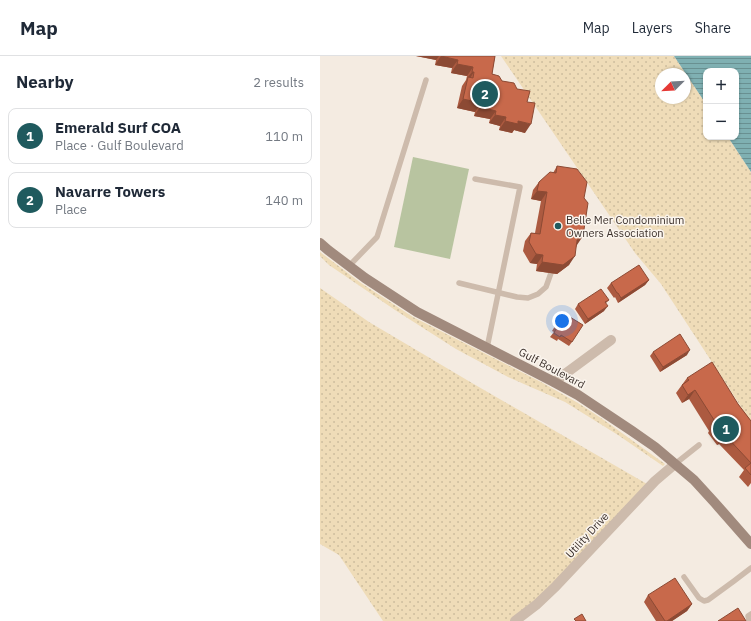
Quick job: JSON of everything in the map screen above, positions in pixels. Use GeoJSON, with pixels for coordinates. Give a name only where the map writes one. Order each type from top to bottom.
{"type":"FeatureCollection","features":[{"type":"Feature","properties":{"kind":"main road","name":"Gulf Boulevard"},"geometry":{"type":"LineString","coordinates":[[320,243],[365,278],[417,312],[578,395],[655,447],[694,480],[751,544]]}},
{"type":"Feature","properties":{"kind":"street"},"geometry":{"type":"LineString","coordinates":[[554,382],[611,340]]}},
{"type":"Feature","properties":{"kind":"street","name":"Utility Drive"},"geometry":{"type":"LineString","coordinates":[[515,621],[536,605],[556,586],[655,481],[675,464]]}},
{"type":"Feature","properties":{"kind":"lane"},"geometry":{"type":"LineString","coordinates":[[349,266],[377,237],[426,80]]}},
{"type":"Feature","properties":{"kind":"lane"},"geometry":{"type":"LineString","coordinates":[[474,179],[520,187],[487,348]]}},
{"type":"Feature","properties":{"kind":"lane"},"geometry":{"type":"LineString","coordinates":[[459,283],[498,293],[528,298],[538,294],[546,287],[551,273]]}},
{"type":"Feature","properties":{"kind":"lane"},"geometry":{"type":"LineString","coordinates":[[675,464],[698,445]]}},
{"type":"Feature","properties":{"kind":"lane"},"geometry":{"type":"LineString","coordinates":[[684,577],[699,598],[704,601],[708,600],[751,568]]}},
{"type":"Feature","properties":{"kind":"lane"},"geometry":{"type":"LineString","coordinates":[[749,621],[748,616],[751,614]]}},
{"type":"Feature","properties":{"kind":"green space"},"geometry":{"type":"Polygon","coordinates":[[[413,157],[469,169],[450,259],[394,247],[413,157]]]}},
{"type":"Feature","properties":{"kind":"sand"},"geometry":{"type":"Polygon","coordinates":[[[501,56],[674,56],[682,68],[655,68],[655,104],[691,104],[691,82],[703,100],[703,140],[730,140],[751,172],[751,422],[661,284],[635,253],[501,56]]]}},
{"type":"Feature","properties":{"kind":"sand"},"geometry":{"type":"Polygon","coordinates":[[[320,252],[361,283],[413,317],[541,382],[578,403],[665,464],[663,466],[618,435],[565,402],[508,377],[456,349],[329,265],[320,256],[320,252]]]}},
{"type":"Feature","properties":{"kind":"sand"},"geometry":{"type":"Polygon","coordinates":[[[320,288],[369,322],[647,484],[564,578],[513,621],[383,621],[339,555],[320,544],[320,288]]]}},
{"type":"Feature","properties":{"kind":"water"},"geometry":{"type":"Polygon","coordinates":[[[674,56],[751,56],[751,172],[730,140],[739,140],[739,68],[703,68],[703,100],[691,82],[691,68],[682,68],[674,56]]]}},
{"type":"Feature","properties":{"kind":"building"},"geometry":{"type":"Polygon","coordinates":[[[441,56],[495,56],[492,74],[499,76],[502,81],[514,83],[517,89],[530,91],[527,102],[535,103],[531,124],[518,121],[518,124],[505,121],[506,117],[495,115],[496,111],[480,107],[481,103],[463,99],[468,77],[473,78],[473,67],[457,64],[458,60],[441,56]]]}},
{"type":"Feature","properties":{"kind":"building","name":"Belle Mer Condominium Owners Association"},"geometry":{"type":"Polygon","coordinates":[[[557,166],[577,169],[587,182],[584,198],[588,203],[583,236],[577,240],[575,256],[563,265],[542,262],[543,255],[536,254],[529,242],[531,233],[540,234],[547,192],[537,191],[539,182],[550,172],[556,173],[557,166]]]}},
{"type":"Feature","properties":{"kind":"building"},"geometry":{"type":"Polygon","coordinates":[[[639,265],[649,280],[621,298],[611,283],[639,265]]]}},
{"type":"Feature","properties":{"kind":"building"},"geometry":{"type":"Polygon","coordinates":[[[601,289],[609,300],[605,302],[608,306],[588,319],[578,304],[601,289]]]}},
{"type":"Feature","properties":{"kind":"building"},"geometry":{"type":"Polygon","coordinates":[[[565,314],[583,325],[572,342],[561,335],[560,337],[554,333],[557,327],[556,326],[565,314]]]}},
{"type":"Feature","properties":{"kind":"building"},"geometry":{"type":"Polygon","coordinates":[[[680,334],[690,350],[663,367],[653,352],[680,334]]]}},
{"type":"Feature","properties":{"kind":"building"},"geometry":{"type":"Polygon","coordinates":[[[712,362],[738,404],[751,421],[751,463],[725,435],[723,437],[714,425],[716,423],[695,390],[688,395],[682,385],[689,380],[687,378],[712,362]]]}},
{"type":"Feature","properties":{"kind":"building"},"geometry":{"type":"Polygon","coordinates":[[[751,463],[751,475],[745,468],[751,463]]]}},
{"type":"Feature","properties":{"kind":"building"},"geometry":{"type":"Polygon","coordinates":[[[675,578],[692,604],[665,621],[648,595],[675,578]]]}},
{"type":"Feature","properties":{"kind":"building"},"geometry":{"type":"Polygon","coordinates":[[[738,608],[746,621],[718,621],[738,608]]]}},
{"type":"Feature","properties":{"kind":"building"},"geometry":{"type":"Polygon","coordinates":[[[582,614],[586,621],[576,621],[574,619],[582,614]]]}},
{"type":"Feature","properties":{"kind":"place","name":"Navarre Towers"},"geometry":{"type":"Point","coordinates":[485,94]}},
{"type":"Feature","properties":{"kind":"place","name":"Belle Mer Condominium Owners Association"},"geometry":{"type":"Point","coordinates":[558,226]}},
{"type":"Feature","properties":{"kind":"place","name":"Emerald Surf COA"},"geometry":{"type":"Point","coordinates":[726,429]}}]}
